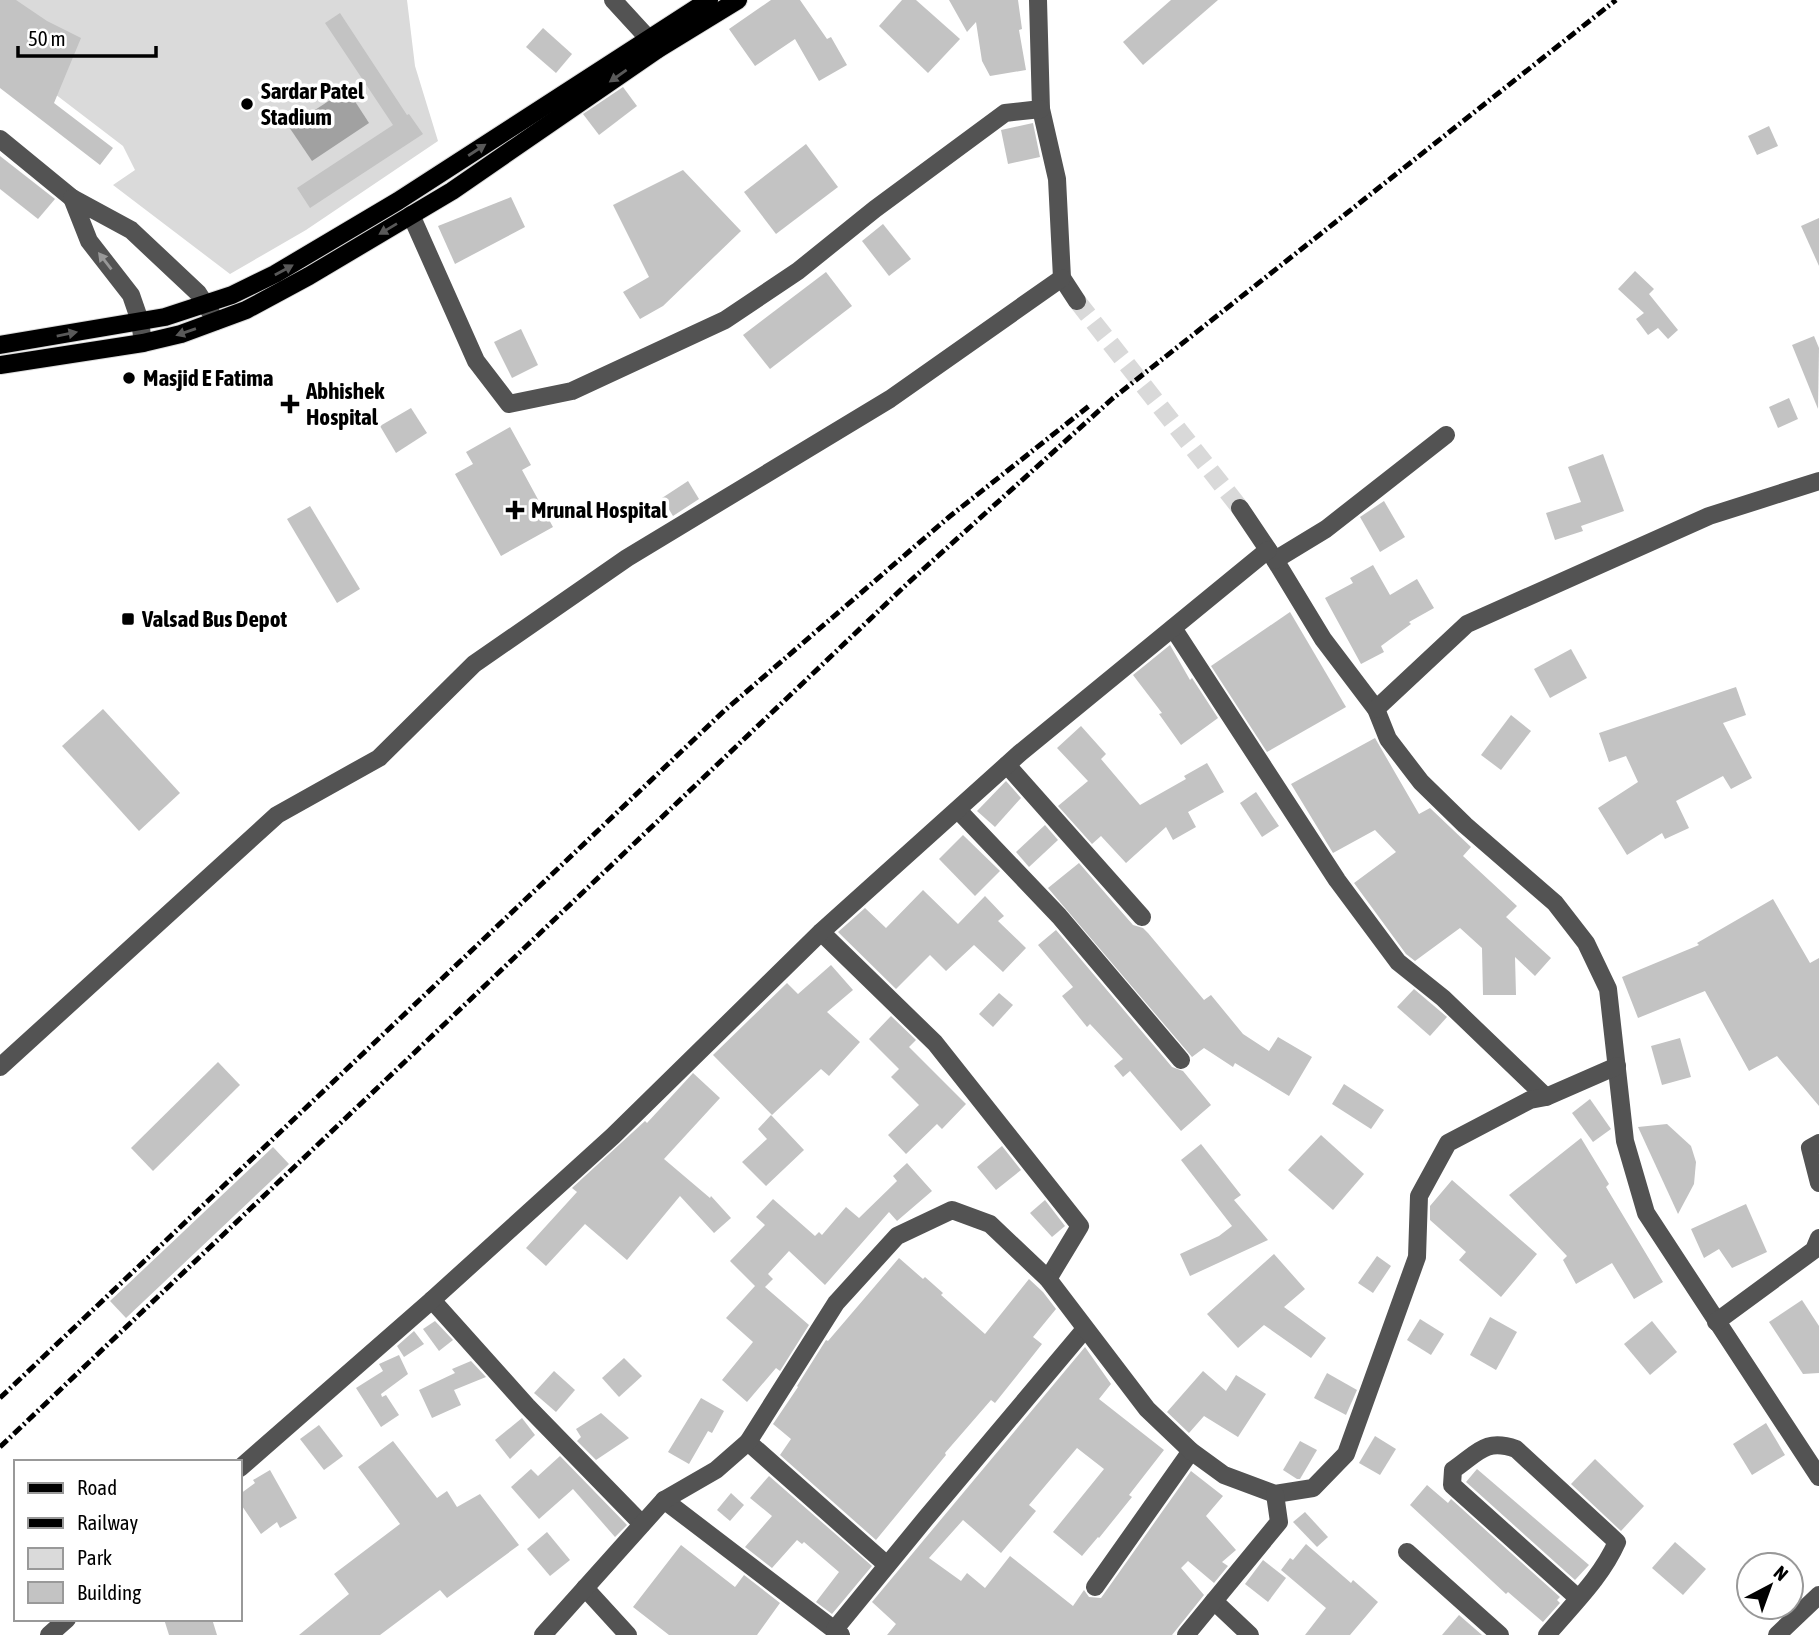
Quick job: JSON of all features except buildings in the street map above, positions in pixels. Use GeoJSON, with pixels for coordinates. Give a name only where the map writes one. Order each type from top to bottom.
{"type":"FeatureCollection","features":[{"type":"Feature","properties":{"kind":"main road"},"geometry":{"type":"LineString","coordinates":[[0,365],[143,344],[181,334],[246,310],[272,297],[452,191],[709,0]]}},
{"type":"Feature","properties":{"kind":"main road"},"geometry":{"type":"LineString","coordinates":[[0,345],[165,317],[232,295],[275,275],[653,43],[738,0]]}},
{"type":"Feature","properties":{"kind":"street"},"geometry":{"type":"LineString","coordinates":[[613,0],[653,43]]}},
{"type":"Feature","properties":{"kind":"street"},"geometry":{"type":"LineString","coordinates":[[1038,0],[1041,109],[1057,179],[1062,278],[1077,301]]}},
{"type":"Feature","properties":{"kind":"street"},"geometry":{"type":"LineString","coordinates":[[411,215],[475,361],[509,404],[572,391],[725,320],[798,271],[875,209],[1005,113],[1041,109]]}},
{"type":"Feature","properties":{"kind":"street"},"geometry":{"type":"LineString","coordinates":[[0,139],[72,198],[131,230],[198,293],[216,321]]}},
{"type":"Feature","properties":{"kind":"street"},"geometry":{"type":"LineString","coordinates":[[72,198],[89,241],[131,295],[140,321],[143,344]]}},
{"type":"Feature","properties":{"kind":"street"},"geometry":{"type":"LineString","coordinates":[[0,1067],[276,815],[379,758],[474,664],[627,558],[890,399],[1062,278]]}},
{"type":"Feature","properties":{"kind":"street"},"geometry":{"type":"LineString","coordinates":[[242,1466],[432,1300],[613,1136],[821,932],[1007,765],[1173,628],[1272,555],[1326,529],[1446,435]]}},
{"type":"Feature","properties":{"kind":"street"},"geometry":{"type":"LineString","coordinates":[[1376,709],[1467,624],[1709,516],[1819,481]]}},
{"type":"Feature","properties":{"kind":"street"},"geometry":{"type":"LineString","coordinates":[[1240,508],[1323,639],[1376,709],[1388,739],[1421,782],[1465,825],[1555,903],[1586,943],[1608,989],[1625,1141],[1646,1213],[1819,1477]]}},
{"type":"Feature","properties":{"kind":"street"},"geometry":{"type":"LineString","coordinates":[[1173,628],[1337,880],[1398,962],[1443,998],[1546,1097]]}},
{"type":"Feature","properties":{"kind":"street"},"geometry":{"type":"LineString","coordinates":[[1007,765],[1142,917]]}},
{"type":"Feature","properties":{"kind":"street"},"geometry":{"type":"LineString","coordinates":[[958,810],[1059,916],[1181,1060]]}},
{"type":"Feature","properties":{"kind":"street"},"geometry":{"type":"LineString","coordinates":[[821,932],[935,1043],[1080,1226],[1048,1279]]}},
{"type":"Feature","properties":{"kind":"street"},"geometry":{"type":"LineString","coordinates":[[543,1635],[664,1500],[716,1471],[748,1442],[836,1303],[897,1237],[953,1210],[990,1224],[1048,1279],[1147,1409],[1191,1451],[1224,1475],[1275,1494],[1313,1488],[1346,1454],[1417,1257],[1419,1196],[1448,1143],[1530,1100],[1546,1097],[1616,1066]]}},
{"type":"Feature","properties":{"kind":"street"},"geometry":{"type":"LineString","coordinates":[[1819,1143],[1810,1148],[1819,1183]]}},
{"type":"Feature","properties":{"kind":"street"},"geometry":{"type":"LineString","coordinates":[[1716,1322],[1814,1250],[1819,1238]]}},
{"type":"Feature","properties":{"kind":"street"},"geometry":{"type":"LineString","coordinates":[[432,1300],[527,1406],[642,1524]]}},
{"type":"Feature","properties":{"kind":"street"},"geometry":{"type":"LineString","coordinates":[[664,1500],[838,1632],[887,1565],[1085,1329]]}},
{"type":"Feature","properties":{"kind":"street"},"geometry":{"type":"LineString","coordinates":[[748,1442],[887,1565]]}},
{"type":"Feature","properties":{"kind":"street"},"geometry":{"type":"LineString","coordinates":[[1547,1635],[1607,1565],[1617,1542],[1516,1448],[1500,1443],[1490,1444],[1453,1470],[1452,1485],[1578,1598]]}},
{"type":"Feature","properties":{"kind":"street"},"geometry":{"type":"LineString","coordinates":[[1094,1587],[1191,1451]]}},
{"type":"Feature","properties":{"kind":"street"},"geometry":{"type":"LineString","coordinates":[[1186,1635],[1279,1522],[1275,1494]]}},
{"type":"Feature","properties":{"kind":"street"},"geometry":{"type":"LineString","coordinates":[[1407,1552],[1500,1635]]}},
{"type":"Feature","properties":{"kind":"street"},"geometry":{"type":"LineString","coordinates":[[585,1588],[628,1635]]}},
{"type":"Feature","properties":{"kind":"street"},"geometry":{"type":"LineString","coordinates":[[1777,1635],[1819,1595]]}},
{"type":"Feature","properties":{"kind":"street"},"geometry":{"type":"LineString","coordinates":[[1213,1601],[1250,1635]]}},
{"type":"Feature","properties":{"kind":"street"},"geometry":{"type":"LineString","coordinates":[[49,1635],[65,1621]]}},
{"type":"Feature","properties":{"kind":"green space","name":"Sardar Patel Stadium"},"geometry":{"type":"Polygon","coordinates":[[[0,0],[407,0],[415,66],[438,141],[306,230],[230,274],[113,185],[135,170],[123,146],[0,52],[0,0]]]}},
{"type":"Feature","properties":{"kind":"shaded area"},"geometry":{"type":"Polygon","coordinates":[[[347,89],[369,123],[312,161],[289,127],[347,89]]]}},
{"type":"Feature","properties":{"kind":"tunnel"},"geometry":{"type":"LineString","coordinates":[[1077,301],[1240,508]]}},
{"type":"Feature","properties":{"kind":"railway"},"geometry":{"type":"LineString","coordinates":[[0,1447],[908,583],[1112,399],[1616,0]]}},
{"type":"Feature","properties":{"kind":"railway"},"geometry":{"type":"LineString","coordinates":[[0,1398],[724,711],[949,517],[1089,406]]}},
{"type":"Feature","properties":{"kind":"place","name":"Sardar Patel Stadium"},"geometry":{"type":"Point","coordinates":[247,104]}},
{"type":"Feature","properties":{"kind":"place","name":"Masjid E Fatima"},"geometry":{"type":"Point","coordinates":[129,378]}},
{"type":"Feature","properties":{"kind":"place","name":"Abhishek Hospital"},"geometry":{"type":"Point","coordinates":[290,404]}},
{"type":"Feature","properties":{"kind":"place","name":"Mrunal Hospital"},"geometry":{"type":"Point","coordinates":[515,510]}},
{"type":"Feature","properties":{"kind":"place","name":"Valsad Bus Depot"},"geometry":{"type":"Point","coordinates":[128,619]}}]}
